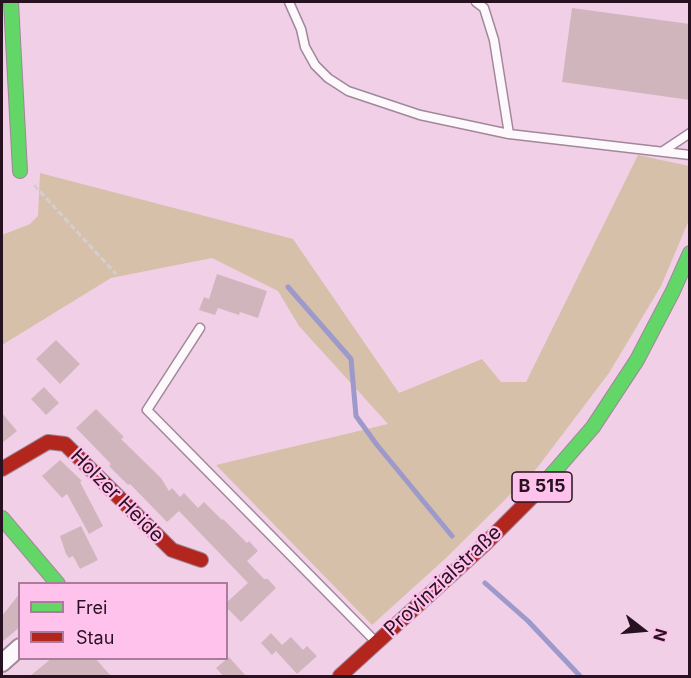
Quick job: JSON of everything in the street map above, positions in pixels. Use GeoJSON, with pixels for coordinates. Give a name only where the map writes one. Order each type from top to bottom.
{"type":"FeatureCollection","features":[{"type":"Feature","properties":{"kind":"main road"},"geometry":{"type":"LineString","coordinates":[[12,2],[20,171]]}},
{"type":"Feature","properties":{"kind":"main road","name":"Provinzialstraße"},"geometry":{"type":"LineString","coordinates":[[340,676],[485,544],[542,487],[593,427],[637,360],[690,253]]}},
{"type":"Feature","properties":{"kind":"main road","name":"Holzer Heide"},"geometry":{"type":"LineString","coordinates":[[2,469],[48,442],[65,444],[172,550],[201,560]]}},
{"type":"Feature","properties":{"kind":"main road"},"geometry":{"type":"LineString","coordinates":[[2,518],[56,582]]}},
{"type":"Feature","properties":{"kind":"street"},"geometry":{"type":"LineString","coordinates":[[2,663],[18,649]]}},
{"type":"Feature","properties":{"kind":"lane"},"geometry":{"type":"LineString","coordinates":[[289,2],[301,28],[305,47],[315,65],[328,78],[348,91],[420,115],[509,134],[690,155]]}},
{"type":"Feature","properties":{"kind":"lane"},"geometry":{"type":"LineString","coordinates":[[476,2],[484,8],[494,40],[509,134]]}},
{"type":"Feature","properties":{"kind":"lane"},"geometry":{"type":"LineString","coordinates":[[663,151],[690,133]]}},
{"type":"Feature","properties":{"kind":"lane","name":"Provinzialstraße"},"geometry":{"type":"LineString","coordinates":[[200,328],[147,410],[376,643]]}},
{"type":"Feature","properties":{"kind":"path"},"geometry":{"type":"LineString","coordinates":[[20,171],[116,274]]}},
{"type":"Feature","properties":{"kind":"shaded area"},"geometry":{"type":"Polygon","coordinates":[[[638,155],[689,166],[689,220],[661,286],[609,373],[537,468],[446,558],[372,625],[216,465],[388,424],[299,326],[278,291],[212,258],[111,278],[2,345],[2,235],[30,224],[38,216],[40,173],[293,239],[399,393],[482,359],[501,382],[526,382],[638,155]]]}},
{"type":"Feature","properties":{"kind":"building"},"geometry":{"type":"Polygon","coordinates":[[[572,8],[690,24],[690,100],[562,82],[572,8]]]}},
{"type":"Feature","properties":{"kind":"building"},"geometry":{"type":"Polygon","coordinates":[[[217,274],[267,291],[258,318],[218,308],[215,315],[199,310],[204,297],[209,299],[217,274]]]}},
{"type":"Feature","properties":{"kind":"building"},"geometry":{"type":"Polygon","coordinates":[[[56,340],[80,364],[60,384],[36,359],[56,340]]]}},
{"type":"Feature","properties":{"kind":"building"},"geometry":{"type":"Polygon","coordinates":[[[44,387],[59,403],[46,415],[31,399],[44,387]]]}},
{"type":"Feature","properties":{"kind":"building"},"geometry":{"type":"Polygon","coordinates":[[[96,409],[124,437],[121,439],[161,478],[169,491],[172,488],[180,497],[184,493],[198,508],[204,502],[247,543],[249,541],[258,551],[247,561],[276,588],[241,622],[228,609],[228,601],[248,583],[179,511],[167,522],[109,466],[111,464],[76,428],[96,409]]]}},
{"type":"Feature","properties":{"kind":"building"},"geometry":{"type":"Polygon","coordinates":[[[2,413],[17,431],[2,443],[2,413]]]}},
{"type":"Feature","properties":{"kind":"building"},"geometry":{"type":"Polygon","coordinates":[[[60,460],[82,481],[80,482],[103,526],[89,534],[67,494],[62,498],[42,476],[60,460]]]}},
{"type":"Feature","properties":{"kind":"building"},"geometry":{"type":"Polygon","coordinates":[[[81,526],[98,560],[80,569],[73,556],[69,558],[66,554],[60,536],[81,526]]]}},
{"type":"Feature","properties":{"kind":"building"},"geometry":{"type":"Polygon","coordinates":[[[18,596],[18,629],[2,642],[2,616],[18,596]]]}},
{"type":"Feature","properties":{"kind":"building"},"geometry":{"type":"Polygon","coordinates":[[[271,633],[282,645],[291,637],[303,650],[307,646],[317,656],[297,674],[276,651],[272,655],[261,643],[271,633]]]}},
{"type":"Feature","properties":{"kind":"building"},"geometry":{"type":"Polygon","coordinates":[[[228,658],[246,676],[223,676],[216,668],[228,658]]]}},
{"type":"Feature","properties":{"kind":"building"},"geometry":{"type":"Polygon","coordinates":[[[50,660],[97,660],[111,676],[30,676],[50,660]]]}},
{"type":"Feature","properties":{"kind":"waterway"},"geometry":{"type":"LineString","coordinates":[[288,287],[351,359],[356,416],[452,536]]}},
{"type":"Feature","properties":{"kind":"waterway"},"geometry":{"type":"LineString","coordinates":[[485,583],[528,621],[580,676]]}},
{"type":"Feature","properties":{"kind":"traffic: fast"},"geometry":{"type":"LineString","coordinates":[[11,2],[20,171]]}},
{"type":"Feature","properties":{"kind":"traffic: fast"},"geometry":{"type":"LineString","coordinates":[[534,495],[593,427],[637,360],[690,253]]}},
{"type":"Feature","properties":{"kind":"traffic: fast"},"geometry":{"type":"LineString","coordinates":[[2,518],[56,582]]}},
{"type":"Feature","properties":{"kind":"traffic: jam"},"geometry":{"type":"LineString","coordinates":[[2,469],[48,442],[65,444],[172,550],[201,560]]}},
{"type":"Feature","properties":{"kind":"traffic: jam"},"geometry":{"type":"LineString","coordinates":[[340,676],[485,544],[534,495]]}}]}
